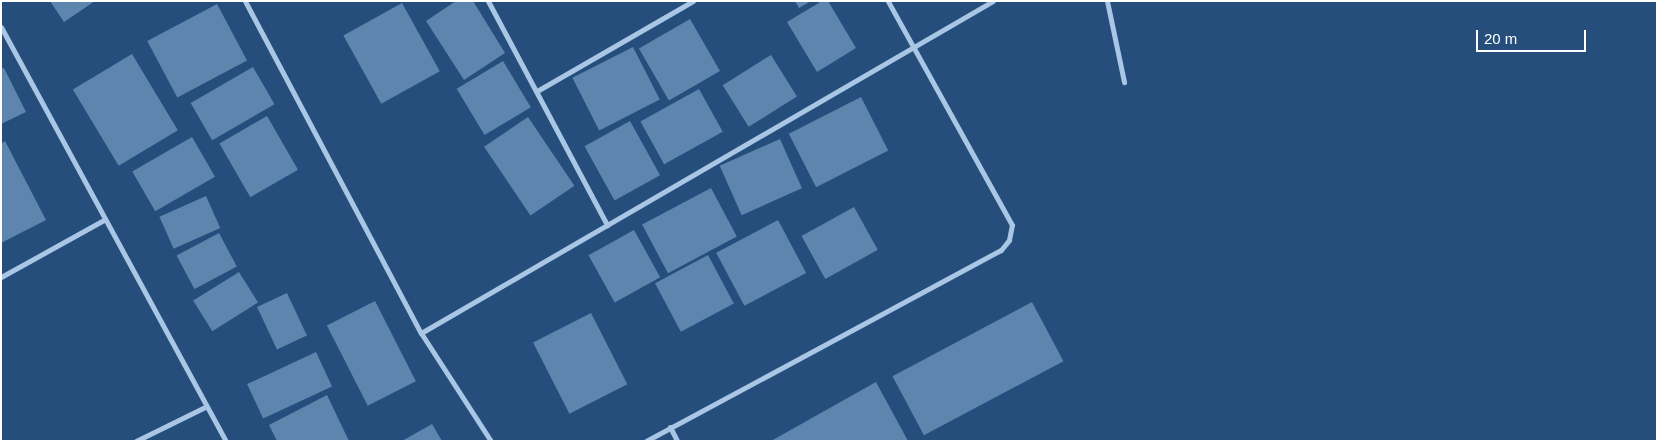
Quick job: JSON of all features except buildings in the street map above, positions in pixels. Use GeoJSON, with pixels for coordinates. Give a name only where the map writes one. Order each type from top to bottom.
{"type":"FeatureCollection","features":[{"type":"Feature","properties":{"kind":"street"},"geometry":{"type":"LineString","coordinates":[[246,1],[421,333],[491,441]]}},
{"type":"Feature","properties":{"kind":"street"},"geometry":{"type":"LineString","coordinates":[[488,1],[538,91],[607,225]]}},
{"type":"Feature","properties":{"kind":"street"},"geometry":{"type":"LineString","coordinates":[[538,91],[693,1]]}},
{"type":"Feature","properties":{"kind":"street"},"geometry":{"type":"LineString","coordinates":[[646,441],[1001,250],[1009,240],[1012,225],[888,1]]}},
{"type":"Feature","properties":{"kind":"street"},"geometry":{"type":"LineString","coordinates":[[421,333],[993,1]]}},
{"type":"Feature","properties":{"kind":"street"},"geometry":{"type":"LineString","coordinates":[[1107,1],[1124,82]]}},
{"type":"Feature","properties":{"kind":"street"},"geometry":{"type":"LineString","coordinates":[[2,30],[205,407],[226,441]]}},
{"type":"Feature","properties":{"kind":"street"},"geometry":{"type":"LineString","coordinates":[[1,277],[104,220]]}},
{"type":"Feature","properties":{"kind":"street"},"geometry":{"type":"LineString","coordinates":[[136,441],[205,407]]}},
{"type":"Feature","properties":{"kind":"street"},"geometry":{"type":"LineString","coordinates":[[670,427],[677,441]]}}]}
